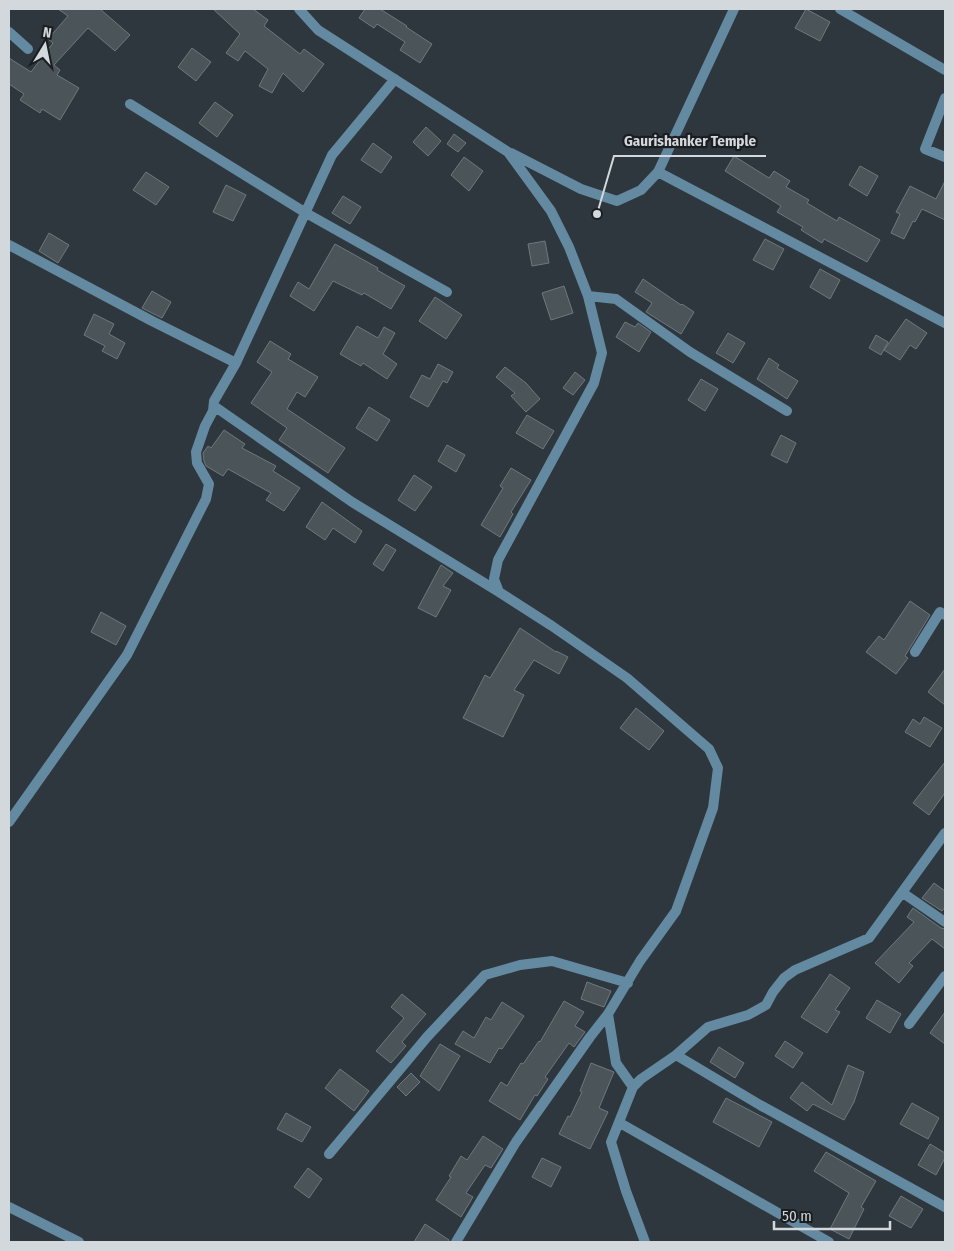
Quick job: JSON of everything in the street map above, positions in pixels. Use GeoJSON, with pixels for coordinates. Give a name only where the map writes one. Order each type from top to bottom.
{"type":"FeatureCollection","features":[{"type":"Feature","properties":{"kind":"street"},"geometry":{"type":"LineString","coordinates":[[299,9],[318,30],[508,152],[581,189],[617,201],[641,190],[658,172],[734,9]]}},
{"type":"Feature","properties":{"kind":"street"},"geometry":{"type":"LineString","coordinates":[[840,9],[945,70]]}},
{"type":"Feature","properties":{"kind":"street"},"geometry":{"type":"LineString","coordinates":[[9,32],[28,49]]}},
{"type":"Feature","properties":{"kind":"street"},"geometry":{"type":"LineString","coordinates":[[9,822],[127,655],[206,499],[209,484],[197,463],[196,452],[214,402],[236,363],[332,155],[395,79]]}},
{"type":"Feature","properties":{"kind":"street"},"geometry":{"type":"LineString","coordinates":[[945,98],[925,149],[945,157]]}},
{"type":"Feature","properties":{"kind":"street"},"geometry":{"type":"LineString","coordinates":[[130,104],[306,213],[447,292]]}},
{"type":"Feature","properties":{"kind":"street"},"geometry":{"type":"LineString","coordinates":[[499,592],[494,579],[498,560],[594,383],[602,353],[588,296],[569,247],[551,211],[508,152]]}},
{"type":"Feature","properties":{"kind":"street"},"geometry":{"type":"LineString","coordinates":[[658,172],[945,323]]}},
{"type":"Feature","properties":{"kind":"street"},"geometry":{"type":"LineString","coordinates":[[9,245],[236,363]]}},
{"type":"Feature","properties":{"kind":"street"},"geometry":{"type":"LineString","coordinates":[[588,296],[616,298],[690,352],[787,411]]}},
{"type":"Feature","properties":{"kind":"street"},"geometry":{"type":"LineString","coordinates":[[214,406],[352,502],[499,592],[627,678],[709,749],[718,768],[713,808],[676,911],[640,961],[608,1014],[516,1142],[456,1242]]}},
{"type":"Feature","properties":{"kind":"street"},"geometry":{"type":"LineString","coordinates":[[915,652],[940,612],[945,615]]}},
{"type":"Feature","properties":{"kind":"street"},"geometry":{"type":"LineString","coordinates":[[645,1242],[626,1191],[611,1142],[633,1087],[641,1079],[676,1055],[708,1027],[748,1015],[766,1005],[784,978],[795,970],[869,938],[945,833]]}},
{"type":"Feature","properties":{"kind":"street"},"geometry":{"type":"LineString","coordinates":[[903,892],[945,922]]}},
{"type":"Feature","properties":{"kind":"street"},"geometry":{"type":"LineString","coordinates":[[329,1154],[427,1037],[485,975],[520,965],[552,961],[628,983]]}},
{"type":"Feature","properties":{"kind":"street"},"geometry":{"type":"LineString","coordinates":[[909,1024],[945,976]]}},
{"type":"Feature","properties":{"kind":"street"},"geometry":{"type":"LineString","coordinates":[[608,1014],[616,1063],[633,1087]]}},
{"type":"Feature","properties":{"kind":"street"},"geometry":{"type":"LineString","coordinates":[[676,1055],[760,1105],[945,1207]]}},
{"type":"Feature","properties":{"kind":"street"},"geometry":{"type":"LineString","coordinates":[[620,1123],[829,1242]]}},
{"type":"Feature","properties":{"kind":"street"},"geometry":{"type":"LineString","coordinates":[[9,1208],[78,1242]]}},
{"type":"Feature","properties":{"kind":"building"},"geometry":{"type":"Polygon","coordinates":[[[58,9],[100,9],[130,35],[115,51],[88,28],[54,65],[60,70],[57,75],[79,88],[60,120],[42,109],[40,113],[20,100],[24,94],[9,84],[9,58],[31,72],[53,43],[48,39],[68,16],[58,9]]]}},
{"type":"Feature","properties":{"kind":"building"},"geometry":{"type":"Polygon","coordinates":[[[213,9],[253,9],[268,20],[264,26],[300,54],[304,49],[324,64],[303,92],[283,73],[272,93],[259,86],[268,69],[245,51],[238,61],[226,53],[240,34],[213,9]]]}},
{"type":"Feature","properties":{"kind":"building"},"geometry":{"type":"Polygon","coordinates":[[[365,9],[380,9],[432,44],[420,63],[400,50],[405,42],[377,24],[374,28],[359,18],[365,9]]]}},
{"type":"Feature","properties":{"kind":"building"},"geometry":{"type":"Polygon","coordinates":[[[806,9],[830,22],[820,41],[795,28],[806,9]]]}},
{"type":"Feature","properties":{"kind":"building"},"geometry":{"type":"Polygon","coordinates":[[[192,48],[211,62],[196,81],[178,67],[192,48]]]}},
{"type":"Feature","properties":{"kind":"building"},"geometry":{"type":"Polygon","coordinates":[[[215,102],[233,115],[217,137],[199,123],[215,102]]]}},
{"type":"Feature","properties":{"kind":"building"},"geometry":{"type":"Polygon","coordinates":[[[426,127],[441,141],[428,156],[413,142],[426,127]]]}},
{"type":"Feature","properties":{"kind":"building"},"geometry":{"type":"Polygon","coordinates":[[[454,134],[466,143],[458,152],[447,144],[454,134]]]}},
{"type":"Feature","properties":{"kind":"building"},"geometry":{"type":"Polygon","coordinates":[[[373,143],[392,157],[381,173],[361,160],[373,143]]]}},
{"type":"Feature","properties":{"kind":"building"},"geometry":{"type":"Polygon","coordinates":[[[734,156],[769,178],[774,171],[790,181],[786,187],[809,200],[807,203],[837,221],[839,217],[880,240],[867,262],[824,239],[822,243],[801,230],[803,227],[777,212],[781,206],[725,171],[734,156]]]}},
{"type":"Feature","properties":{"kind":"building"},"geometry":{"type":"Polygon","coordinates":[[[464,157],[483,171],[469,191],[451,175],[464,157]]]}},
{"type":"Feature","properties":{"kind":"building"},"geometry":{"type":"Polygon","coordinates":[[[860,166],[878,176],[867,196],[849,185],[860,166]]]}},
{"type":"Feature","properties":{"kind":"building"},"geometry":{"type":"Polygon","coordinates":[[[146,172],[169,187],[156,205],[133,190],[146,172]]]}},
{"type":"Feature","properties":{"kind":"building"},"geometry":{"type":"Polygon","coordinates":[[[945,181],[945,220],[922,209],[915,222],[913,221],[904,239],[891,233],[900,214],[896,212],[910,186],[936,199],[945,181]]]}},
{"type":"Feature","properties":{"kind":"building"},"geometry":{"type":"Polygon","coordinates":[[[226,185],[246,195],[233,221],[213,212],[226,185]]]}},
{"type":"Feature","properties":{"kind":"building"},"geometry":{"type":"Polygon","coordinates":[[[343,196],[361,207],[350,224],[332,213],[343,196]]]}},
{"type":"Feature","properties":{"kind":"building"},"geometry":{"type":"Polygon","coordinates":[[[49,233],[69,245],[58,263],[39,251],[49,233]]]}},
{"type":"Feature","properties":{"kind":"building"},"geometry":{"type":"Polygon","coordinates":[[[765,239],[784,249],[773,270],[753,260],[765,239]]]}},
{"type":"Feature","properties":{"kind":"building"},"geometry":{"type":"Polygon","coordinates":[[[545,241],[549,263],[532,266],[528,244],[545,241]]]}},
{"type":"Feature","properties":{"kind":"building"},"geometry":{"type":"Polygon","coordinates":[[[335,244],[378,268],[377,270],[405,286],[391,309],[364,293],[362,295],[333,281],[314,311],[290,296],[298,282],[309,289],[335,244]]]}},
{"type":"Feature","properties":{"kind":"building"},"geometry":{"type":"Polygon","coordinates":[[[820,269],[840,280],[830,299],[810,287],[820,269]]]}},
{"type":"Feature","properties":{"kind":"building"},"geometry":{"type":"Polygon","coordinates":[[[643,279],[694,312],[681,334],[646,312],[652,303],[635,292],[643,279]]]}},
{"type":"Feature","properties":{"kind":"building"},"geometry":{"type":"Polygon","coordinates":[[[564,286],[573,313],[551,320],[542,293],[564,286]]]}},
{"type":"Feature","properties":{"kind":"building"},"geometry":{"type":"Polygon","coordinates":[[[152,291],[171,302],[162,318],[142,308],[152,291]]]}},
{"type":"Feature","properties":{"kind":"building"},"geometry":{"type":"Polygon","coordinates":[[[435,297],[462,315],[446,339],[419,321],[435,297]]]}},
{"type":"Feature","properties":{"kind":"building"},"geometry":{"type":"Polygon","coordinates":[[[94,314],[114,324],[109,334],[125,343],[117,359],[102,351],[105,346],[84,335],[94,314]]]}},
{"type":"Feature","properties":{"kind":"building"},"geometry":{"type":"Polygon","coordinates":[[[906,319],[927,333],[916,349],[910,345],[900,360],[884,350],[906,319]]]}},
{"type":"Feature","properties":{"kind":"building"},"geometry":{"type":"Polygon","coordinates":[[[625,322],[635,327],[638,323],[651,332],[639,352],[616,337],[625,322]]]}},
{"type":"Feature","properties":{"kind":"building"},"geometry":{"type":"Polygon","coordinates":[[[357,326],[378,338],[384,327],[395,333],[383,354],[397,364],[387,379],[363,363],[361,366],[340,354],[357,326]]]}},
{"type":"Feature","properties":{"kind":"building"},"geometry":{"type":"Polygon","coordinates":[[[728,333],[745,343],[733,363],[716,353],[728,333]]]}},
{"type":"Feature","properties":{"kind":"building"},"geometry":{"type":"Polygon","coordinates":[[[876,335],[888,342],[881,355],[869,348],[876,335]]]}},
{"type":"Feature","properties":{"kind":"building"},"geometry":{"type":"Polygon","coordinates":[[[270,341],[291,354],[288,359],[318,377],[305,397],[297,392],[287,409],[345,448],[328,473],[279,440],[287,428],[251,403],[272,372],[257,362],[270,341]]]}},
{"type":"Feature","properties":{"kind":"building"},"geometry":{"type":"Polygon","coordinates":[[[769,358],[779,365],[777,368],[798,381],[787,399],[757,379],[769,358]]]}},
{"type":"Feature","properties":{"kind":"building"},"geometry":{"type":"Polygon","coordinates":[[[438,364],[453,372],[447,383],[443,381],[428,407],[410,397],[422,375],[430,379],[438,364]]]}},
{"type":"Feature","properties":{"kind":"building"},"geometry":{"type":"Polygon","coordinates":[[[505,367],[526,383],[540,399],[526,412],[511,396],[515,393],[496,377],[505,367]]]}},
{"type":"Feature","properties":{"kind":"building"},"geometry":{"type":"Polygon","coordinates":[[[575,372],[585,380],[573,395],[563,388],[575,372]]]}},
{"type":"Feature","properties":{"kind":"building"},"geometry":{"type":"Polygon","coordinates":[[[701,379],[718,389],[705,411],[688,400],[701,379]]]}},
{"type":"Feature","properties":{"kind":"building"},"geometry":{"type":"Polygon","coordinates":[[[369,407],[390,420],[377,441],[356,428],[369,407]]]}},
{"type":"Feature","properties":{"kind":"building"},"geometry":{"type":"Polygon","coordinates":[[[527,415],[554,431],[543,449],[516,433],[527,415]]]}},
{"type":"Feature","properties":{"kind":"building"},"geometry":{"type":"Polygon","coordinates":[[[224,430],[245,444],[242,448],[276,466],[273,471],[300,488],[284,511],[266,500],[271,493],[228,469],[223,476],[206,466],[203,453],[208,446],[211,448],[224,430]]]}},
{"type":"Feature","properties":{"kind":"building"},"geometry":{"type":"Polygon","coordinates":[[[781,435],[796,443],[787,463],[771,455],[781,435]]]}},
{"type":"Feature","properties":{"kind":"building"},"geometry":{"type":"Polygon","coordinates":[[[447,445],[465,455],[456,472],[438,461],[447,445]]]}},
{"type":"Feature","properties":{"kind":"building"},"geometry":{"type":"Polygon","coordinates":[[[511,468],[531,480],[511,512],[513,514],[500,537],[481,525],[503,488],[500,486],[511,468]]]}},
{"type":"Feature","properties":{"kind":"building"},"geometry":{"type":"Polygon","coordinates":[[[414,475],[432,487],[415,511],[398,500],[414,475]]]}},
{"type":"Feature","properties":{"kind":"building"},"geometry":{"type":"Polygon","coordinates":[[[322,502],[362,531],[355,543],[333,528],[325,540],[306,527],[322,502]]]}},
{"type":"Feature","properties":{"kind":"building"},"geometry":{"type":"Polygon","coordinates":[[[386,544],[396,550],[383,571],[373,564],[386,544]]]}},
{"type":"Feature","properties":{"kind":"building"},"geometry":{"type":"Polygon","coordinates":[[[441,565],[453,573],[443,586],[451,590],[436,617],[418,608],[441,565]]]}},
{"type":"Feature","properties":{"kind":"building"},"geometry":{"type":"Polygon","coordinates":[[[910,601],[930,615],[905,656],[908,658],[896,674],[866,652],[879,636],[884,640],[910,601]]]}},
{"type":"Feature","properties":{"kind":"building"},"geometry":{"type":"Polygon","coordinates":[[[101,612],[126,626],[116,645],[91,632],[101,612]]]}},
{"type":"Feature","properties":{"kind":"building"},"geometry":{"type":"Polygon","coordinates":[[[520,628],[556,652],[568,657],[559,674],[534,660],[514,690],[524,695],[503,737],[463,718],[485,675],[490,678],[520,628]]]}},
{"type":"Feature","properties":{"kind":"building"},"geometry":{"type":"Polygon","coordinates":[[[945,669],[945,705],[928,692],[945,669]]]}},
{"type":"Feature","properties":{"kind":"building"},"geometry":{"type":"Polygon","coordinates":[[[636,708],[664,731],[649,750],[620,728],[636,708]]]}},
{"type":"Feature","properties":{"kind":"building"},"geometry":{"type":"Polygon","coordinates":[[[924,717],[942,728],[930,747],[905,732],[913,719],[920,724],[924,717]]]}},
{"type":"Feature","properties":{"kind":"building"},"geometry":{"type":"Polygon","coordinates":[[[945,762],[945,793],[929,815],[913,803],[945,762]]]}},
{"type":"Feature","properties":{"kind":"building"},"geometry":{"type":"Polygon","coordinates":[[[934,883],[945,891],[945,907],[942,911],[922,898],[934,883]]]}},
{"type":"Feature","properties":{"kind":"building"},"geometry":{"type":"Polygon","coordinates":[[[913,908],[945,929],[945,949],[932,939],[909,963],[913,966],[899,983],[875,963],[914,922],[907,917],[913,908]]]}},
{"type":"Feature","properties":{"kind":"building"},"geometry":{"type":"Polygon","coordinates":[[[830,974],[850,988],[835,1010],[840,1012],[827,1033],[801,1017],[830,974]]]}},
{"type":"Feature","properties":{"kind":"building"},"geometry":{"type":"Polygon","coordinates":[[[587,982],[611,991],[604,1007],[581,999],[587,982]]]}},
{"type":"Feature","properties":{"kind":"building"},"geometry":{"type":"Polygon","coordinates":[[[402,994],[426,1014],[402,1042],[406,1046],[391,1063],[376,1051],[404,1018],[391,1007],[402,994]]]}},
{"type":"Feature","properties":{"kind":"building"},"geometry":{"type":"Polygon","coordinates":[[[877,1000],[901,1014],[890,1033],[866,1018],[877,1000]]]}},
{"type":"Feature","properties":{"kind":"building"},"geometry":{"type":"Polygon","coordinates":[[[564,1001],[584,1012],[575,1026],[585,1032],[574,1047],[569,1043],[545,1077],[548,1079],[537,1096],[535,1095],[520,1120],[489,1101],[501,1082],[507,1086],[521,1063],[523,1064],[540,1042],[564,1001]]]}},
{"type":"Feature","properties":{"kind":"building"},"geometry":{"type":"Polygon","coordinates":[[[502,1002],[524,1016],[502,1049],[499,1048],[490,1063],[455,1044],[463,1031],[474,1038],[486,1017],[491,1020],[502,1002]]]}},
{"type":"Feature","properties":{"kind":"building"},"geometry":{"type":"Polygon","coordinates":[[[945,1012],[945,1044],[930,1033],[945,1012]]]}},
{"type":"Feature","properties":{"kind":"building"},"geometry":{"type":"Polygon","coordinates":[[[785,1041],[803,1053],[793,1068],[775,1056],[785,1041]]]}},
{"type":"Feature","properties":{"kind":"building"},"geometry":{"type":"Polygon","coordinates":[[[440,1044],[460,1056],[439,1091],[420,1076],[440,1044]]]}},
{"type":"Feature","properties":{"kind":"building"},"geometry":{"type":"Polygon","coordinates":[[[719,1047],[744,1063],[735,1078],[710,1062],[719,1047]]]}},
{"type":"Feature","properties":{"kind":"building"},"geometry":{"type":"Polygon","coordinates":[[[591,1063],[614,1072],[599,1108],[608,1112],[590,1149],[559,1134],[582,1092],[580,1091],[591,1063]]]}},
{"type":"Feature","properties":{"kind":"building"},"geometry":{"type":"Polygon","coordinates":[[[848,1065],[864,1072],[854,1102],[844,1120],[813,1104],[807,1111],[790,1098],[802,1082],[832,1105],[848,1065]]]}},
{"type":"Feature","properties":{"kind":"building"},"geometry":{"type":"Polygon","coordinates":[[[340,1069],[369,1091],[354,1111],[325,1088],[340,1069]]]}},
{"type":"Feature","properties":{"kind":"building"},"geometry":{"type":"Polygon","coordinates":[[[411,1073],[420,1082],[406,1096],[397,1087],[411,1073]]]}},
{"type":"Feature","properties":{"kind":"building"},"geometry":{"type":"Polygon","coordinates":[[[726,1098],[772,1122],[759,1147],[713,1122],[726,1098]]]}},
{"type":"Feature","properties":{"kind":"building"},"geometry":{"type":"Polygon","coordinates":[[[912,1103],[939,1118],[928,1139],[900,1124],[912,1103]]]}},
{"type":"Feature","properties":{"kind":"building"},"geometry":{"type":"Polygon","coordinates":[[[286,1113],[311,1127],[302,1142],[277,1129],[286,1113]]]}},
{"type":"Feature","properties":{"kind":"building"},"geometry":{"type":"Polygon","coordinates":[[[483,1136],[503,1149],[491,1168],[485,1165],[466,1193],[473,1197],[461,1217],[436,1200],[451,1177],[449,1176],[461,1156],[467,1160],[483,1136]]]}},
{"type":"Feature","properties":{"kind":"building"},"geometry":{"type":"Polygon","coordinates":[[[930,1144],[945,1153],[945,1158],[936,1175],[918,1165],[930,1144]]]}},
{"type":"Feature","properties":{"kind":"building"},"geometry":{"type":"Polygon","coordinates":[[[826,1152],[876,1181],[861,1207],[864,1209],[849,1239],[830,1229],[849,1193],[814,1171],[826,1152]]]}},
{"type":"Feature","properties":{"kind":"building"},"geometry":{"type":"Polygon","coordinates":[[[542,1158],[561,1167],[551,1187],[532,1177],[542,1158]]]}},
{"type":"Feature","properties":{"kind":"building"},"geometry":{"type":"Polygon","coordinates":[[[308,1168],[322,1179],[309,1198],[294,1187],[308,1168]]]}},
{"type":"Feature","properties":{"kind":"building"},"geometry":{"type":"Polygon","coordinates":[[[901,1196],[923,1209],[911,1228],[889,1216],[901,1196]]]}},
{"type":"Feature","properties":{"kind":"building"},"geometry":{"type":"Polygon","coordinates":[[[425,1224],[449,1240],[449,1242],[414,1242],[425,1224]]]}},
{"type":"Feature","properties":{"kind":"place","name":"Gaurishanker Temple"},"geometry":{"type":"Point","coordinates":[597,214]}}]}
